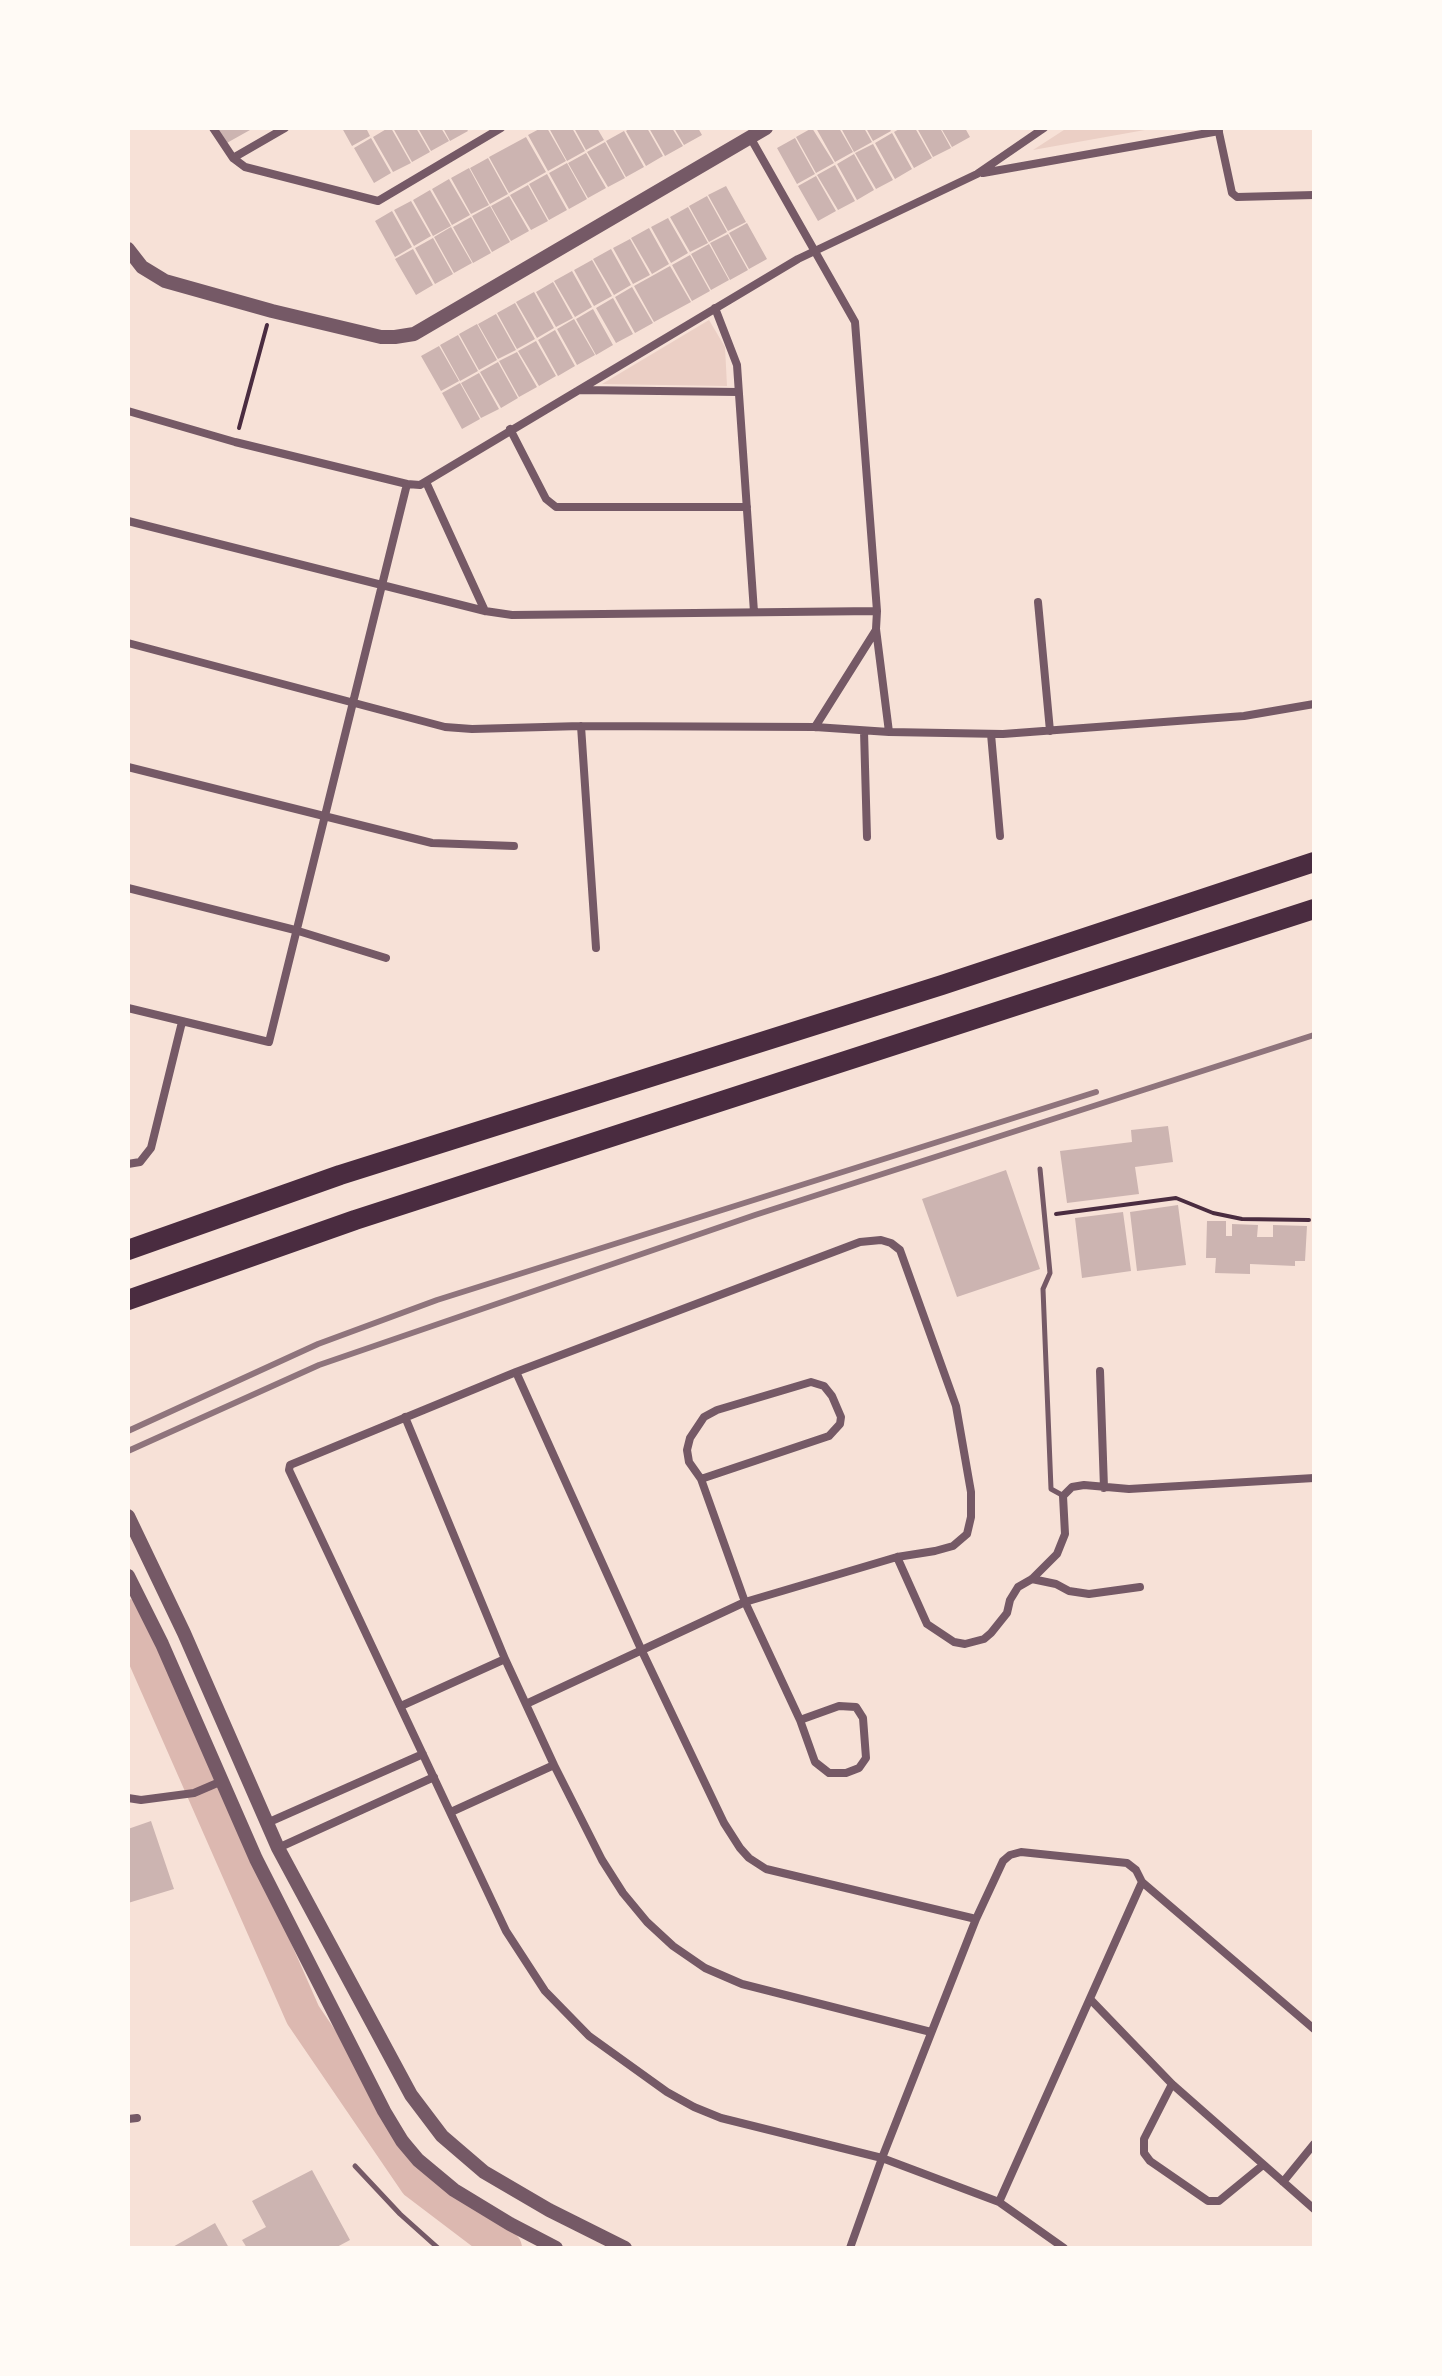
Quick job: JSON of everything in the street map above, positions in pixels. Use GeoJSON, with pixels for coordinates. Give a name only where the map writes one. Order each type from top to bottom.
{"type":"FeatureCollection","features":[{"type":"Feature","properties":{"kind":"highway"},"geometry":{"type":"LineString","coordinates":[[128,1250],[340,1175],[942,985],[1314,862]]}},
{"type":"Feature","properties":{"kind":"highway"},"geometry":{"type":"LineString","coordinates":[[128,1300],[355,1220],[1314,909]]}},
{"type":"Feature","properties":{"kind":"street"},"geometry":{"type":"LineString","coordinates":[[213,128],[233,158],[245,167],[378,201],[501,128]]}},
{"type":"Feature","properties":{"kind":"street"},"geometry":{"type":"LineString","coordinates":[[233,158],[285,128]]}},
{"type":"Feature","properties":{"kind":"street"},"geometry":{"type":"LineString","coordinates":[[128,249],[142,267],[165,281],[381,337],[414,334],[766,128]]}},
{"type":"Feature","properties":{"kind":"street"},"geometry":{"type":"LineString","coordinates":[[128,411],[235,442],[407,484],[426,482],[510,429],[813,251],[977,174],[1044,128]]}},
{"type":"Feature","properties":{"kind":"street"},"geometry":{"type":"LineString","coordinates":[[977,174],[1218,130],[1232,193],[1237,197],[1314,195]]}},
{"type":"Feature","properties":{"kind":"street"},"geometry":{"type":"LineString","coordinates":[[750,137],[855,322],[876,629],[889,732]]}},
{"type":"Feature","properties":{"kind":"street"},"geometry":{"type":"LineString","coordinates":[[715,308],[737,365],[754,612]]}},
{"type":"Feature","properties":{"kind":"street"},"geometry":{"type":"LineString","coordinates":[[577,390],[738,392]]}},
{"type":"Feature","properties":{"kind":"street"},"geometry":{"type":"LineString","coordinates":[[510,429],[546,499],[556,507],[747,507]]}},
{"type":"Feature","properties":{"kind":"street"},"geometry":{"type":"LineString","coordinates":[[426,482],[485,611]]}},
{"type":"Feature","properties":{"kind":"street"},"geometry":{"type":"LineString","coordinates":[[128,1008],[265,1043],[271,1038],[295,930],[407,484]]}},
{"type":"Feature","properties":{"kind":"street"},"geometry":{"type":"LineString","coordinates":[[128,521],[485,611],[534,615],[877,611]]}},
{"type":"Feature","properties":{"kind":"street"},"geometry":{"type":"LineString","coordinates":[[1038,602],[1050,731]]}},
{"type":"Feature","properties":{"kind":"street"},"geometry":{"type":"LineString","coordinates":[[815,727],[876,629]]}},
{"type":"Feature","properties":{"kind":"street"},"geometry":{"type":"LineString","coordinates":[[128,643],[445,727],[472,729],[815,727],[991,734],[1244,716],[1314,704]]}},
{"type":"Feature","properties":{"kind":"street"},"geometry":{"type":"LineString","coordinates":[[581,726],[596,948]]}},
{"type":"Feature","properties":{"kind":"street"},"geometry":{"type":"LineString","coordinates":[[864,731],[867,837]]}},
{"type":"Feature","properties":{"kind":"street"},"geometry":{"type":"LineString","coordinates":[[991,734],[1000,836]]}},
{"type":"Feature","properties":{"kind":"street"},"geometry":{"type":"LineString","coordinates":[[128,767],[432,843],[514,846]]}},
{"type":"Feature","properties":{"kind":"street"},"geometry":{"type":"LineString","coordinates":[[128,888],[295,930],[386,958]]}},
{"type":"Feature","properties":{"kind":"street"},"geometry":{"type":"LineString","coordinates":[[128,1164],[140,1162],[151,1148],[182,1022]]}},
{"type":"Feature","properties":{"kind":"street"},"geometry":{"type":"LineString","coordinates":[[526,1704],[745,1602],[897,1557],[953,1546],[967,1534],[971,1492],[956,1406],[900,1250],[881,1240],[860,1242],[516,1372],[290,1465],[289,1470],[506,1931],[545,1991],[589,2036],[667,2092],[694,2107],[721,2118],[882,2158],[999,2202],[1064,2248]]}},
{"type":"Feature","properties":{"kind":"street"},"geometry":{"type":"LineString","coordinates":[[1100,1371],[1104,1488]]}},
{"type":"Feature","properties":{"kind":"street"},"geometry":{"type":"LineString","coordinates":[[516,1372],[641,1649],[724,1823],[749,1858],[766,1869],[976,1919]]}},
{"type":"Feature","properties":{"kind":"street"},"geometry":{"type":"LineString","coordinates":[[701,1479],[829,1436],[840,1424],[841,1417],[832,1396],[824,1386],[811,1382],[717,1410],[704,1417],[690,1438],[687,1450],[689,1462],[701,1479],[745,1602],[800,1720],[815,1762],[829,1773],[846,1773],[859,1768],[866,1758],[863,1718],[856,1707],[850,1704],[839,1706],[800,1720]]}},
{"type":"Feature","properties":{"kind":"street"},"geometry":{"type":"LineString","coordinates":[[405,1417],[505,1659],[554,1765],[602,1860],[647,1922],[673,1946],[705,1968],[742,1984],[931,2032]]}},
{"type":"Feature","properties":{"kind":"street"},"geometry":{"type":"LineString","coordinates":[[897,1557],[927,1624],[954,1642],[965,1644],[984,1639],[991,1633],[1007,1613],[1014,1592],[1032,1579],[1062,1545],[1065,1534],[1062,1508],[1066,1490],[1077,1486],[1129,1489],[1314,1478]]}},
{"type":"Feature","properties":{"kind":"street"},"geometry":{"type":"LineString","coordinates":[[128,1516],[184,1633],[278,1848],[411,2095],[442,2136],[484,2172],[549,2210],[625,2248]]}},
{"type":"Feature","properties":{"kind":"street"},"geometry":{"type":"LineString","coordinates":[[128,1576],[162,1644],[217,1785],[245,1833],[384,2111],[402,2141],[418,2160],[454,2190],[556,2248]]}},
{"type":"Feature","properties":{"kind":"street"},"geometry":{"type":"LineString","coordinates":[[1032,1579],[1080,1594],[1119,1592],[1140,1587]]}},
{"type":"Feature","properties":{"kind":"street"},"geometry":{"type":"LineString","coordinates":[[162,1644],[184,1633]]}},
{"type":"Feature","properties":{"kind":"street"},"geometry":{"type":"LineString","coordinates":[[401,1706],[505,1659]]}},
{"type":"Feature","properties":{"kind":"street"},"geometry":{"type":"LineString","coordinates":[[245,1833],[423,1754]]}},
{"type":"Feature","properties":{"kind":"street"},"geometry":{"type":"LineString","coordinates":[[451,1812],[554,1765]]}},
{"type":"Feature","properties":{"kind":"street"},"geometry":{"type":"LineString","coordinates":[[256,1859],[434,1777]]}},
{"type":"Feature","properties":{"kind":"street"},"geometry":{"type":"LineString","coordinates":[[128,1798],[141,1800],[194,1793],[217,1785]]}},
{"type":"Feature","properties":{"kind":"street"},"geometry":{"type":"LineString","coordinates":[[850,2248],[976,1919],[1003,1861],[1010,1855],[1021,1852],[1127,1863],[1136,1870],[1142,1882],[1314,2029]]}},
{"type":"Feature","properties":{"kind":"street"},"geometry":{"type":"LineString","coordinates":[[999,2202],[1142,1882]]}},
{"type":"Feature","properties":{"kind":"street"},"geometry":{"type":"LineString","coordinates":[[1091,2000],[1172,2084],[1314,2209]]}},
{"type":"Feature","properties":{"kind":"street"},"geometry":{"type":"LineString","coordinates":[[1172,2084],[1144,2139],[1144,2153],[1150,2161],[1208,2201],[1219,2201],[1263,2165]]}},
{"type":"Feature","properties":{"kind":"street"},"geometry":{"type":"LineString","coordinates":[[1283,2182],[1314,2144]]}},
{"type":"Feature","properties":{"kind":"lane"},"geometry":{"type":"LineString","coordinates":[[1040,1169],[1050,1273],[1043,1289],[1051,1489],[1063,1496]]}},
{"type":"Feature","properties":{"kind":"lane"},"geometry":{"type":"LineString","coordinates":[[355,2166],[400,2214],[438,2248]]}},
{"type":"Feature","properties":{"kind":"path"},"geometry":{"type":"LineString","coordinates":[[235,442],[272,311]]}},
{"type":"Feature","properties":{"kind":"path"},"geometry":{"type":"LineString","coordinates":[[1059,1213],[1176,1198],[1213,1213],[1242,1219],[1309,1220]]}},
{"type":"Feature","properties":{"kind":"shaded area"},"geometry":{"type":"Polygon","coordinates":[[[1067,128],[1156,128],[1033,150],[1067,128]]]}},
{"type":"Feature","properties":{"kind":"shaded area"},"geometry":{"type":"Polygon","coordinates":[[[709,320],[725,347],[727,386],[602,384],[709,320]]]}},
{"type":"Feature","properties":{"kind":"building"},"geometry":{"type":"Polygon","coordinates":[[[218,128],[248,128],[250,130],[225,144],[218,128]]]}},
{"type":"Feature","properties":{"kind":"building"},"geometry":{"type":"Polygon","coordinates":[[[342,128],[366,128],[370,136],[352,146],[342,128]]]}},
{"type":"Feature","properties":{"kind":"building"},"geometry":{"type":"Polygon","coordinates":[[[391,128],[411,163],[393,172],[373,137],[391,128]]]}},
{"type":"Feature","properties":{"kind":"building"},"geometry":{"type":"Polygon","coordinates":[[[393,128],[416,128],[430,152],[412,162],[393,128]]]}},
{"type":"Feature","properties":{"kind":"building"},"geometry":{"type":"Polygon","coordinates":[[[418,128],[441,128],[449,141],[431,151],[418,128]]]}},
{"type":"Feature","properties":{"kind":"building"},"geometry":{"type":"Polygon","coordinates":[[[443,128],[466,128],[468,131],[450,141],[443,128]]]}},
{"type":"Feature","properties":{"kind":"building"},"geometry":{"type":"Polygon","coordinates":[[[547,128],[566,161],[548,171],[528,135],[547,128]]]}},
{"type":"Feature","properties":{"kind":"building"},"geometry":{"type":"Polygon","coordinates":[[[549,128],[572,128],[585,151],[567,161],[549,128]]]}},
{"type":"Feature","properties":{"kind":"building"},"geometry":{"type":"Polygon","coordinates":[[[574,128],[597,128],[604,140],[586,150],[574,128]]]}},
{"type":"Feature","properties":{"kind":"building"},"geometry":{"type":"Polygon","coordinates":[[[630,128],[647,128],[663,156],[646,166],[626,131],[630,128]]]}},
{"type":"Feature","properties":{"kind":"building"},"geometry":{"type":"Polygon","coordinates":[[[649,128],[672,128],[683,146],[665,156],[649,128]]]}},
{"type":"Feature","properties":{"kind":"building"},"geometry":{"type":"Polygon","coordinates":[[[674,128],[698,128],[702,135],[684,145],[674,128]]]}},
{"type":"Feature","properties":{"kind":"building"},"geometry":{"type":"Polygon","coordinates":[[[812,128],[834,163],[816,173],[796,137],[812,128]]]}},
{"type":"Feature","properties":{"kind":"building"},"geometry":{"type":"Polygon","coordinates":[[[816,128],[839,128],[853,152],[835,162],[816,128]]]}},
{"type":"Feature","properties":{"kind":"building"},"geometry":{"type":"Polygon","coordinates":[[[841,128],[864,128],[872,142],[854,152],[841,128]]]}},
{"type":"Feature","properties":{"kind":"building"},"geometry":{"type":"Polygon","coordinates":[[[866,128],[889,128],[891,131],[873,141],[866,128]]]}},
{"type":"Feature","properties":{"kind":"building"},"geometry":{"type":"Polygon","coordinates":[[[901,128],[915,128],[932,158],[914,168],[894,132],[901,128]]]}},
{"type":"Feature","properties":{"kind":"building"},"geometry":{"type":"Polygon","coordinates":[[[917,128],[940,128],[951,148],[933,157],[917,128]]]}},
{"type":"Feature","properties":{"kind":"building"},"geometry":{"type":"Polygon","coordinates":[[[941,128],[965,128],[970,137],[952,147],[941,128]]]}},
{"type":"Feature","properties":{"kind":"building"},"geometry":{"type":"Polygon","coordinates":[[[624,131],[644,167],[626,177],[606,141],[624,131]]]}},
{"type":"Feature","properties":{"kind":"building"},"geometry":{"type":"Polygon","coordinates":[[[892,133],[912,169],[895,179],[875,143],[892,133]]]}},
{"type":"Feature","properties":{"kind":"building"},"geometry":{"type":"Polygon","coordinates":[[[526,137],[546,172],[509,193],[489,157],[526,137]]]}},
{"type":"Feature","properties":{"kind":"building"},"geometry":{"type":"Polygon","coordinates":[[[371,138],[391,173],[374,183],[354,148],[371,138]]]}},
{"type":"Feature","properties":{"kind":"building"},"geometry":{"type":"Polygon","coordinates":[[[795,138],[815,174],[797,184],[777,148],[795,138]]]}},
{"type":"Feature","properties":{"kind":"building"},"geometry":{"type":"Polygon","coordinates":[[[605,142],[625,178],[608,187],[587,152],[605,142]]]}},
{"type":"Feature","properties":{"kind":"building"},"geometry":{"type":"Polygon","coordinates":[[[873,144],[893,180],[876,189],[855,153],[873,144]]]}},
{"type":"Feature","properties":{"kind":"building"},"geometry":{"type":"Polygon","coordinates":[[[586,153],[606,188],[588,198],[568,163],[586,153]]]}},
{"type":"Feature","properties":{"kind":"building"},"geometry":{"type":"Polygon","coordinates":[[[854,154],[874,190],[857,200],[837,164],[854,154]]]}},
{"type":"Feature","properties":{"kind":"building"},"geometry":{"type":"Polygon","coordinates":[[[488,158],[508,194],[490,204],[470,168],[488,158]]]}},
{"type":"Feature","properties":{"kind":"building"},"geometry":{"type":"Polygon","coordinates":[[[567,163],[587,199],[569,209],[549,173],[567,163]]]}},
{"type":"Feature","properties":{"kind":"building"},"geometry":{"type":"Polygon","coordinates":[[[835,165],[855,201],[838,210],[817,175],[835,165]]]}},
{"type":"Feature","properties":{"kind":"building"},"geometry":{"type":"Polygon","coordinates":[[[469,168],[489,205],[471,214],[451,178],[469,168]]]}},
{"type":"Feature","properties":{"kind":"building"},"geometry":{"type":"Polygon","coordinates":[[[547,174],[567,210],[549,220],[529,184],[547,174]]]}},
{"type":"Feature","properties":{"kind":"building"},"geometry":{"type":"Polygon","coordinates":[[[816,176],[836,211],[818,221],[798,186],[816,176]]]}},
{"type":"Feature","properties":{"kind":"building"},"geometry":{"type":"Polygon","coordinates":[[[449,179],[470,215],[452,225],[432,189],[449,179]]]}},
{"type":"Feature","properties":{"kind":"building"},"geometry":{"type":"Polygon","coordinates":[[[528,185],[548,221],[531,230],[510,195],[528,185]]]}},
{"type":"Feature","properties":{"kind":"building"},"geometry":{"type":"Polygon","coordinates":[[[726,186],[746,222],[728,231],[708,195],[726,186]]]}},
{"type":"Feature","properties":{"kind":"building"},"geometry":{"type":"Polygon","coordinates":[[[430,190],[451,226],[433,236],[413,200],[430,190]]]}},
{"type":"Feature","properties":{"kind":"building"},"geometry":{"type":"Polygon","coordinates":[[[509,196],[529,231],[511,241],[491,206],[509,196]]]}},
{"type":"Feature","properties":{"kind":"building"},"geometry":{"type":"Polygon","coordinates":[[[707,196],[727,232],[709,242],[689,206],[707,196]]]}},
{"type":"Feature","properties":{"kind":"building"},"geometry":{"type":"Polygon","coordinates":[[[411,201],[431,236],[414,246],[394,210],[411,201]]]}},
{"type":"Feature","properties":{"kind":"building"},"geometry":{"type":"Polygon","coordinates":[[[490,206],[510,242],[492,252],[472,216],[490,206]]]}},
{"type":"Feature","properties":{"kind":"building"},"geometry":{"type":"Polygon","coordinates":[[[688,207],[708,243],[690,252],[670,217],[688,207]]]}},
{"type":"Feature","properties":{"kind":"building"},"geometry":{"type":"Polygon","coordinates":[[[392,211],[412,247],[395,257],[375,221],[392,211]]]}},
{"type":"Feature","properties":{"kind":"building"},"geometry":{"type":"Polygon","coordinates":[[[471,217],[491,253],[473,263],[453,227],[471,217]]]}},
{"type":"Feature","properties":{"kind":"building"},"geometry":{"type":"Polygon","coordinates":[[[668,218],[688,253],[671,263],[651,227],[668,218]]]}},
{"type":"Feature","properties":{"kind":"building"},"geometry":{"type":"Polygon","coordinates":[[[747,223],[767,259],[749,269],[729,233],[747,223]]]}},
{"type":"Feature","properties":{"kind":"building"},"geometry":{"type":"Polygon","coordinates":[[[451,227],[472,263],[454,273],[434,237],[451,227]]]}},
{"type":"Feature","properties":{"kind":"building"},"geometry":{"type":"Polygon","coordinates":[[[649,228],[669,264],[652,274],[631,238],[649,228]]]}},
{"type":"Feature","properties":{"kind":"building"},"geometry":{"type":"Polygon","coordinates":[[[728,234],[748,270],[730,280],[710,243],[728,234]]]}},
{"type":"Feature","properties":{"kind":"building"},"geometry":{"type":"Polygon","coordinates":[[[433,238],[453,274],[435,284],[415,248],[433,238]]]}},
{"type":"Feature","properties":{"kind":"building"},"geometry":{"type":"Polygon","coordinates":[[[630,239],[650,275],[633,284],[613,248],[630,239]]]}},
{"type":"Feature","properties":{"kind":"building"},"geometry":{"type":"Polygon","coordinates":[[[709,244],[729,280],[711,290],[691,254],[709,244]]]}},
{"type":"Feature","properties":{"kind":"building"},"geometry":{"type":"Polygon","coordinates":[[[413,249],[433,285],[416,295],[395,259],[413,249]]]}},
{"type":"Feature","properties":{"kind":"building"},"geometry":{"type":"Polygon","coordinates":[[[611,249],[631,285],[614,295],[593,259],[611,249]]]}},
{"type":"Feature","properties":{"kind":"building"},"geometry":{"type":"Polygon","coordinates":[[[690,255],[710,291],[692,301],[672,265],[690,255]]]}},
{"type":"Feature","properties":{"kind":"building"},"geometry":{"type":"Polygon","coordinates":[[[592,260],[612,296],[594,306],[574,270],[592,260]]]}},
{"type":"Feature","properties":{"kind":"building"},"geometry":{"type":"Polygon","coordinates":[[[670,266],[691,302],[654,322],[634,286],[670,266]]]}},
{"type":"Feature","properties":{"kind":"building"},"geometry":{"type":"Polygon","coordinates":[[[572,271],[592,307],[575,317],[554,281],[572,271]]]}},
{"type":"Feature","properties":{"kind":"building"},"geometry":{"type":"Polygon","coordinates":[[[553,282],[573,318],[556,327],[536,292],[553,282]]]}},
{"type":"Feature","properties":{"kind":"building"},"geometry":{"type":"Polygon","coordinates":[[[632,287],[653,323],[635,333],[615,297],[632,287]]]}},
{"type":"Feature","properties":{"kind":"building"},"geometry":{"type":"Polygon","coordinates":[[[534,292],[554,328],[537,338],[516,302],[534,292]]]}},
{"type":"Feature","properties":{"kind":"building"},"geometry":{"type":"Polygon","coordinates":[[[613,298],[633,334],[616,343],[596,308],[613,298]]]}},
{"type":"Feature","properties":{"kind":"building"},"geometry":{"type":"Polygon","coordinates":[[[515,303],[535,339],[517,349],[497,313],[515,303]]]}},
{"type":"Feature","properties":{"kind":"building"},"geometry":{"type":"Polygon","coordinates":[[[593,309],[613,345],[596,355],[576,319],[593,309]]]}},
{"type":"Feature","properties":{"kind":"building"},"geometry":{"type":"Polygon","coordinates":[[[496,314],[516,350],[498,359],[478,324],[496,314]]]}},
{"type":"Feature","properties":{"kind":"building"},"geometry":{"type":"Polygon","coordinates":[[[574,319],[595,355],[577,365],[557,329],[574,319]]]}},
{"type":"Feature","properties":{"kind":"building"},"geometry":{"type":"Polygon","coordinates":[[[477,324],[497,360],[479,370],[459,334],[477,324]]]}},
{"type":"Feature","properties":{"kind":"building"},"geometry":{"type":"Polygon","coordinates":[[[555,330],[575,366],[558,376],[538,340],[555,330]]]}},
{"type":"Feature","properties":{"kind":"building"},"geometry":{"type":"Polygon","coordinates":[[[458,335],[478,371],[460,381],[440,345],[458,335]]]}},
{"type":"Feature","properties":{"kind":"building"},"geometry":{"type":"Polygon","coordinates":[[[536,341],[556,376],[539,386],[518,351],[536,341]]]}},
{"type":"Feature","properties":{"kind":"building"},"geometry":{"type":"Polygon","coordinates":[[[439,346],[459,381],[441,391],[421,356],[439,346]]]}},
{"type":"Feature","properties":{"kind":"building"},"geometry":{"type":"Polygon","coordinates":[[[517,352],[537,387],[519,397],[499,361],[517,352]]]}},
{"type":"Feature","properties":{"kind":"building"},"geometry":{"type":"Polygon","coordinates":[[[498,362],[518,398],[501,408],[480,372],[498,362]]]}},
{"type":"Feature","properties":{"kind":"building"},"geometry":{"type":"Polygon","coordinates":[[[479,373],[499,409],[481,418],[461,383],[479,373]]]}},
{"type":"Feature","properties":{"kind":"building"},"geometry":{"type":"Polygon","coordinates":[[[460,383],[480,419],[462,429],[442,393],[460,383]]]}},
{"type":"Feature","properties":{"kind":"building"},"geometry":{"type":"Polygon","coordinates":[[[1168,1126],[1173,1162],[1135,1167],[1139,1194],[1067,1203],[1060,1151],[1132,1142],[1131,1130],[1168,1126]]]}},
{"type":"Feature","properties":{"kind":"building"},"geometry":{"type":"Polygon","coordinates":[[[1006,1170],[1040,1269],[957,1297],[922,1199],[1006,1170]]]}},
{"type":"Feature","properties":{"kind":"building"},"geometry":{"type":"Polygon","coordinates":[[[1178,1205],[1186,1265],[1137,1271],[1130,1212],[1178,1205]]]}},
{"type":"Feature","properties":{"kind":"building"},"geometry":{"type":"Polygon","coordinates":[[[1123,1212],[1131,1271],[1082,1278],[1075,1218],[1123,1212]]]}},
{"type":"Feature","properties":{"kind":"building"},"geometry":{"type":"Polygon","coordinates":[[[1207,1221],[1226,1221],[1226,1236],[1232,1236],[1232,1224],[1258,1225],[1257,1237],[1273,1237],[1273,1225],[1307,1226],[1305,1261],[1295,1261],[1295,1266],[1250,1264],[1250,1274],[1215,1273],[1216,1258],[1206,1258],[1207,1221]]]}},
{"type":"Feature","properties":{"kind":"building"},"geometry":{"type":"Polygon","coordinates":[[[151,1821],[174,1889],[128,1903],[128,1829],[151,1821]]]}},
{"type":"Feature","properties":{"kind":"building"},"geometry":{"type":"Polygon","coordinates":[[[312,2170],[350,2240],[335,2248],[247,2248],[242,2240],[266,2227],[252,2201],[312,2170]]]}},
{"type":"Feature","properties":{"kind":"building"},"geometry":{"type":"Polygon","coordinates":[[[215,2223],[229,2248],[171,2248],[215,2223]]]}},
{"type":"Feature","properties":{"kind":"waterway"},"geometry":{"type":"LineString","coordinates":[[128,1617],[303,2015],[417,2182],[504,2248]]}},
{"type":"Feature","properties":{"kind":"railway"},"geometry":{"type":"LineString","coordinates":[[128,1451],[319,1365],[755,1215],[1314,1035]]}},
{"type":"Feature","properties":{"kind":"railway"},"geometry":{"type":"LineString","coordinates":[[128,1431],[318,1344],[437,1300],[1096,1092]]}}]}
